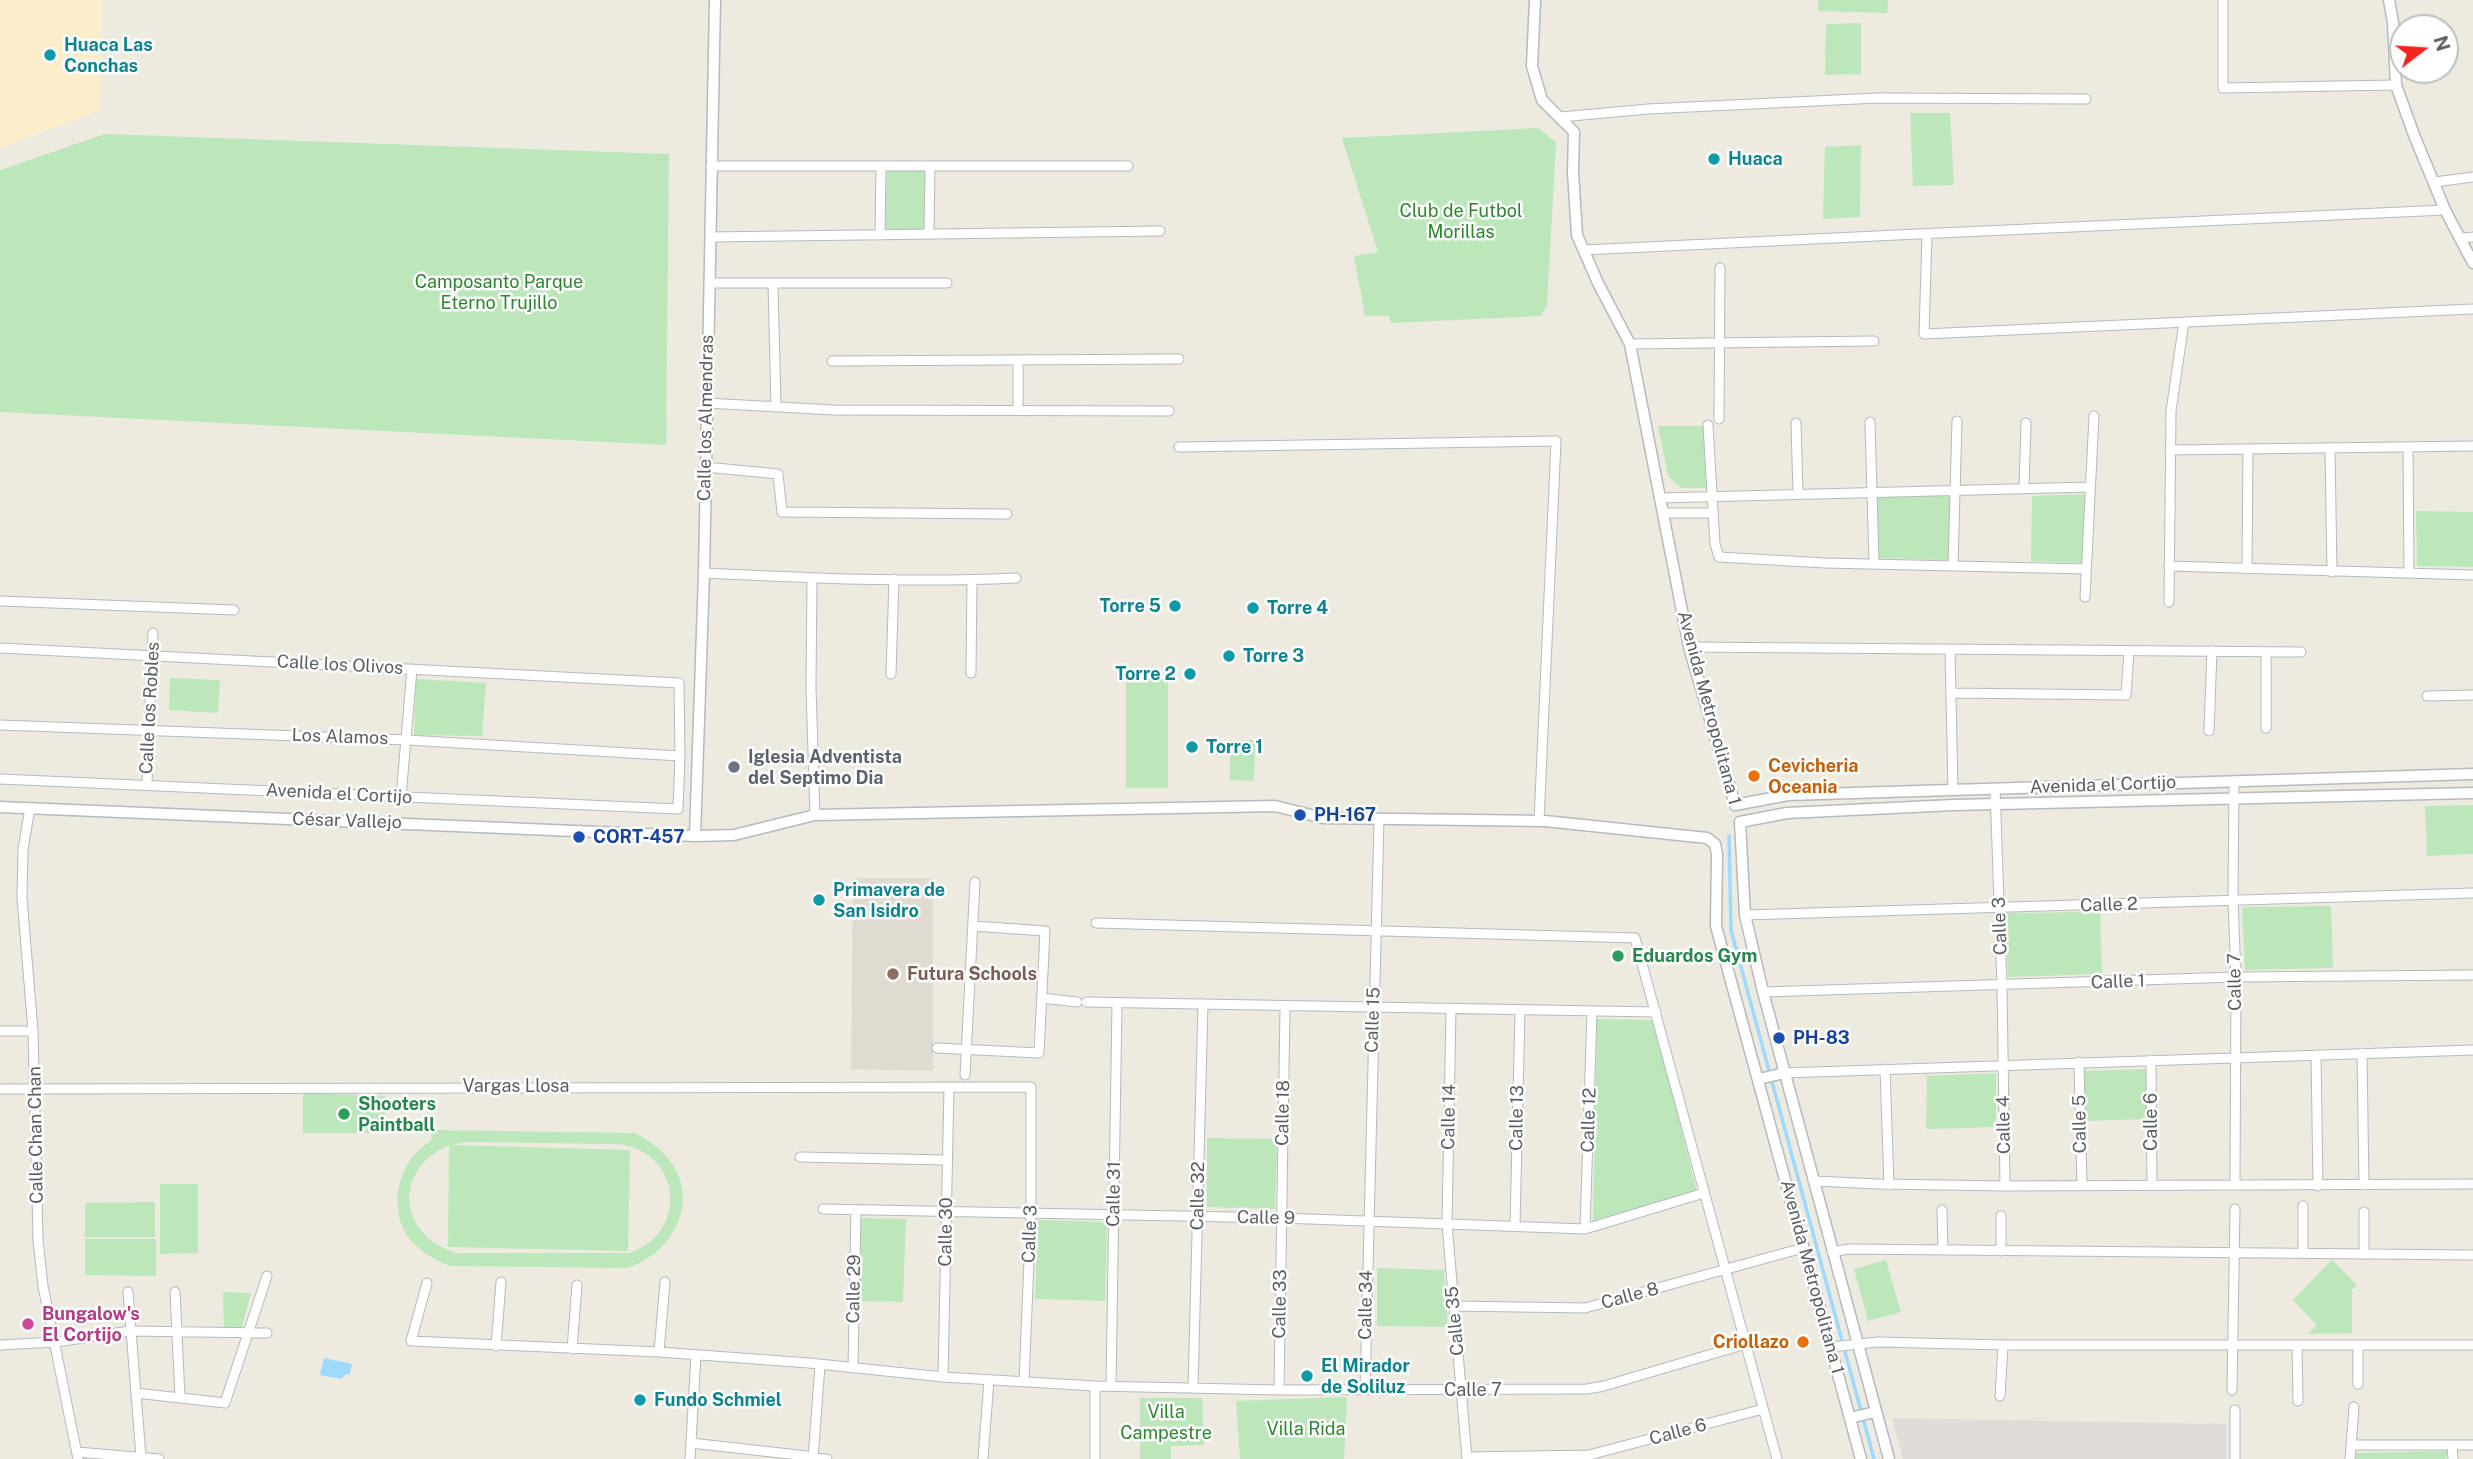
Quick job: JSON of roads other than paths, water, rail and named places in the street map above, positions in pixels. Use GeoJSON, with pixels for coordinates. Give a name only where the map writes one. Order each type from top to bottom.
{"type":"FeatureCollection","features":[{"type":"Feature","properties":{"kind":"street","name":"Calle los Almendras"},"geometry":{"type":"LineString","coordinates":[[695,836],[704,573],[715,0]]}},
{"type":"Feature","properties":{"kind":"street","name":"Avenida Metropolitana 1"},"geometry":{"type":"LineString","coordinates":[[1535,0],[1532,66],[1542,100],[1574,132],[1573,172],[1577,235],[1630,344],[1689,646],[1740,822],[1745,915],[1782,1073],[1832,1252],[1872,1412],[1889,1459]]}},
{"type":"Feature","properties":{"kind":"street"},"geometry":{"type":"LineString","coordinates":[[2223,0],[2223,89],[2396,85]]}},
{"type":"Feature","properties":{"kind":"street"},"geometry":{"type":"LineString","coordinates":[[2389,0],[2393,22],[2396,85],[2445,210],[2467,237],[2473,263]]}},
{"type":"Feature","properties":{"kind":"street"},"geometry":{"type":"LineString","coordinates":[[1561,117],[1648,109],[1815,100],[2086,99]]}},
{"type":"Feature","properties":{"kind":"street"},"geometry":{"type":"LineString","coordinates":[[711,166],[1128,166]]}},
{"type":"Feature","properties":{"kind":"street"},"geometry":{"type":"LineString","coordinates":[[880,235],[881,166]]}},
{"type":"Feature","properties":{"kind":"street"},"geometry":{"type":"LineString","coordinates":[[929,234],[930,166]]}},
{"type":"Feature","properties":{"kind":"street"},"geometry":{"type":"LineString","coordinates":[[2434,182],[2473,177]]}},
{"type":"Feature","properties":{"kind":"street"},"geometry":{"type":"LineString","coordinates":[[1584,250],[2445,210]]}},
{"type":"Feature","properties":{"kind":"street"},"geometry":{"type":"LineString","coordinates":[[710,237],[1160,231]]}},
{"type":"Feature","properties":{"kind":"street"},"geometry":{"type":"LineString","coordinates":[[1927,235],[1924,334],[2473,309]]}},
{"type":"Feature","properties":{"kind":"street"},"geometry":{"type":"LineString","coordinates":[[1719,419],[1720,268]]}},
{"type":"Feature","properties":{"kind":"street"},"geometry":{"type":"LineString","coordinates":[[709,283],[947,283]]}},
{"type":"Feature","properties":{"kind":"street"},"geometry":{"type":"LineString","coordinates":[[773,284],[776,407]]}},
{"type":"Feature","properties":{"kind":"street"},"geometry":{"type":"LineString","coordinates":[[2169,602],[2171,411],[2184,322]]}},
{"type":"Feature","properties":{"kind":"street"},"geometry":{"type":"LineString","coordinates":[[1630,344],[1874,341]]}},
{"type":"Feature","properties":{"kind":"street"},"geometry":{"type":"LineString","coordinates":[[832,361],[1179,359]]}},
{"type":"Feature","properties":{"kind":"street"},"geometry":{"type":"LineString","coordinates":[[1018,360],[1018,410]]}},
{"type":"Feature","properties":{"kind":"street"},"geometry":{"type":"LineString","coordinates":[[706,403],[834,410],[1169,411]]}},
{"type":"Feature","properties":{"kind":"street"},"geometry":{"type":"LineString","coordinates":[[2084,597],[2094,416]]}},
{"type":"Feature","properties":{"kind":"street"},"geometry":{"type":"LineString","coordinates":[[1953,566],[1957,421]]}},
{"type":"Feature","properties":{"kind":"street"},"geometry":{"type":"LineString","coordinates":[[1870,422],[1874,564]]}},
{"type":"Feature","properties":{"kind":"street"},"geometry":{"type":"LineString","coordinates":[[1796,423],[1798,494]]}},
{"type":"Feature","properties":{"kind":"street"},"geometry":{"type":"LineString","coordinates":[[2024,488],[2026,423]]}},
{"type":"Feature","properties":{"kind":"street"},"geometry":{"type":"LineString","coordinates":[[1708,425],[1715,550],[1719,557],[2086,569]]}},
{"type":"Feature","properties":{"kind":"street"},"geometry":{"type":"LineString","coordinates":[[1179,447],[1556,441],[1539,821]]}},
{"type":"Feature","properties":{"kind":"street"},"geometry":{"type":"LineString","coordinates":[[2170,450],[2473,446]]}},
{"type":"Feature","properties":{"kind":"street"},"geometry":{"type":"LineString","coordinates":[[2408,448],[2409,573]]}},
{"type":"Feature","properties":{"kind":"street"},"geometry":{"type":"LineString","coordinates":[[2247,569],[2248,449]]}},
{"type":"Feature","properties":{"kind":"street"},"geometry":{"type":"LineString","coordinates":[[2330,449],[2332,572]]}},
{"type":"Feature","properties":{"kind":"street"},"geometry":{"type":"LineString","coordinates":[[705,467],[778,474],[782,512],[1007,514]]}},
{"type":"Feature","properties":{"kind":"street"},"geometry":{"type":"LineString","coordinates":[[1660,498],[2090,487]]}},
{"type":"Feature","properties":{"kind":"street"},"geometry":{"type":"LineString","coordinates":[[1663,513],[1713,513]]}},
{"type":"Feature","properties":{"kind":"street"},"geometry":{"type":"LineString","coordinates":[[2169,566],[2473,575]]}},
{"type":"Feature","properties":{"kind":"street"},"geometry":{"type":"LineString","coordinates":[[704,573],[812,578],[1016,578]]}},
{"type":"Feature","properties":{"kind":"street"},"geometry":{"type":"LineString","coordinates":[[812,578],[811,688],[815,815]]}},
{"type":"Feature","properties":{"kind":"street"},"geometry":{"type":"LineString","coordinates":[[891,674],[894,579]]}},
{"type":"Feature","properties":{"kind":"street"},"geometry":{"type":"LineString","coordinates":[[971,673],[972,580]]}},
{"type":"Feature","properties":{"kind":"street"},"geometry":{"type":"LineString","coordinates":[[0,601],[234,610]]}},
{"type":"Feature","properties":{"kind":"street","name":"Calle los Robles"},"geometry":{"type":"LineString","coordinates":[[147,784],[153,633]]}},
{"type":"Feature","properties":{"kind":"street"},"geometry":{"type":"LineString","coordinates":[[1689,646],[2301,652]]}},
{"type":"Feature","properties":{"kind":"street","name":"Calle los Olivos"},"geometry":{"type":"LineString","coordinates":[[0,648],[679,683],[680,756]]}},
{"type":"Feature","properties":{"kind":"street"},"geometry":{"type":"LineString","coordinates":[[1950,650],[1953,790]]}},
{"type":"Feature","properties":{"kind":"street"},"geometry":{"type":"LineString","coordinates":[[1951,693],[2126,695],[2129,650]]}},
{"type":"Feature","properties":{"kind":"street"},"geometry":{"type":"LineString","coordinates":[[2209,732],[2211,651]]}},
{"type":"Feature","properties":{"kind":"street"},"geometry":{"type":"LineString","coordinates":[[2266,652],[2266,729]]}},
{"type":"Feature","properties":{"kind":"street"},"geometry":{"type":"LineString","coordinates":[[401,797],[412,669]]}},
{"type":"Feature","properties":{"kind":"street"},"geometry":{"type":"LineString","coordinates":[[2427,696],[2473,695]]}},
{"type":"Feature","properties":{"kind":"street","name":"Los Alamos"},"geometry":{"type":"LineString","coordinates":[[0,725],[407,740],[680,756]]}},
{"type":"Feature","properties":{"kind":"street","name":"Avenida el Cortijo"},"geometry":{"type":"LineString","coordinates":[[0,779],[678,809],[680,756]]}},
{"type":"Feature","properties":{"kind":"street","name":"Avenida el Cortijo"},"geometry":{"type":"LineString","coordinates":[[1735,805],[1788,796],[2473,774]]}},
{"type":"Feature","properties":{"kind":"street","name":"Calle 7"},"geometry":{"type":"LineString","coordinates":[[2234,781],[2235,1184]]}},
{"type":"Feature","properties":{"kind":"street","name":"Calle 3"},"geometry":{"type":"LineString","coordinates":[[1995,789],[2004,1064]]}},
{"type":"Feature","properties":{"kind":"street","name":"Avenida el Cortijo"},"geometry":{"type":"LineString","coordinates":[[1740,822],[1787,813],[1996,804],[2473,793]]}},
{"type":"Feature","properties":{"kind":"street","name":"César Vallejo"},"geometry":{"type":"LineString","coordinates":[[0,807],[695,836],[734,835],[815,815],[1275,806],[1323,818],[1539,821]]}},
{"type":"Feature","properties":{"kind":"street","name":"Calle Chan Chan"},"geometry":{"type":"LineString","coordinates":[[30,808],[23,849],[22,898],[33,1031],[38,1240],[43,1286],[77,1456]]}},
{"type":"Feature","properties":{"kind":"street","name":"Calle 15"},"geometry":{"type":"LineString","coordinates":[[1368,1220],[1379,820]]}},
{"type":"Feature","properties":{"kind":"street","name":"Avenida Metropolitana 1"},"geometry":{"type":"LineString","coordinates":[[1539,821],[1707,838],[1715,844],[1716,926],[1762,1079],[1803,1248],[1833,1347],[1861,1459]]}},
{"type":"Feature","properties":{"kind":"street"},"geometry":{"type":"LineString","coordinates":[[965,1075],[975,882]]}},
{"type":"Feature","properties":{"kind":"street","name":"Calle 2"},"geometry":{"type":"LineString","coordinates":[[1745,915],[2473,893]]}},
{"type":"Feature","properties":{"kind":"street"},"geometry":{"type":"LineString","coordinates":[[1096,923],[1632,937],[1636,940],[1777,1459]]}},
{"type":"Feature","properties":{"kind":"street"},"geometry":{"type":"LineString","coordinates":[[937,1048],[1039,1053],[1045,931],[973,926]]}},
{"type":"Feature","properties":{"kind":"street","name":"Calle 1"},"geometry":{"type":"LineString","coordinates":[[1763,992],[2236,977],[2473,975]]}},
{"type":"Feature","properties":{"kind":"street"},"geometry":{"type":"LineString","coordinates":[[1042,999],[1285,1007],[1656,1013]]}},
{"type":"Feature","properties":{"kind":"street","name":"Calle 31"},"geometry":{"type":"LineString","coordinates":[[1111,1386],[1117,1003]]}},
{"type":"Feature","properties":{"kind":"street","name":"Calle 32"},"geometry":{"type":"LineString","coordinates":[[1193,1388],[1203,1004]]}},
{"type":"Feature","properties":{"kind":"street","name":"Calle 18"},"geometry":{"type":"LineString","coordinates":[[1281,1218],[1285,1007]]}},
{"type":"Feature","properties":{"kind":"street","name":"Calle 14"},"geometry":{"type":"LineString","coordinates":[[1447,1224],[1451,1009]]}},
{"type":"Feature","properties":{"kind":"street","name":"Calle 13"},"geometry":{"type":"LineString","coordinates":[[1515,1226],[1520,1011]]}},
{"type":"Feature","properties":{"kind":"street","name":"Calle 12"},"geometry":{"type":"LineString","coordinates":[[1585,1229],[1592,1012]]}},
{"type":"Feature","properties":{"kind":"street"},"geometry":{"type":"LineString","coordinates":[[0,1031],[33,1031]]}},
{"type":"Feature","properties":{"kind":"street"},"geometry":{"type":"LineString","coordinates":[[1762,1079],[1782,1073],[2473,1050]]}},
{"type":"Feature","properties":{"kind":"street"},"geometry":{"type":"LineString","coordinates":[[2362,1053],[2364,1185]]}},
{"type":"Feature","properties":{"kind":"street"},"geometry":{"type":"LineString","coordinates":[[2316,1055],[2318,1186]]}},
{"type":"Feature","properties":{"kind":"street","name":"Calle 6"},"geometry":{"type":"LineString","coordinates":[[2151,1060],[2152,1185]]}},
{"type":"Feature","properties":{"kind":"street","name":"Calle 5"},"geometry":{"type":"LineString","coordinates":[[2079,1062],[2082,1185]]}},
{"type":"Feature","properties":{"kind":"street","name":"Calle 4"},"geometry":{"type":"LineString","coordinates":[[2004,1064],[2005,1186]]}},
{"type":"Feature","properties":{"kind":"street"},"geometry":{"type":"LineString","coordinates":[[1885,1069],[1889,1185]]}},
{"type":"Feature","properties":{"kind":"street","name":"Calle 30"},"geometry":{"type":"LineString","coordinates":[[943,1377],[949,1087]]}},
{"type":"Feature","properties":{"kind":"street","name":"Calle 3"},"geometry":{"type":"LineString","coordinates":[[1024,1381],[1031,1213],[1031,1087]]}},
{"type":"Feature","properties":{"kind":"street","name":"Vargas Llosa"},"geometry":{"type":"LineString","coordinates":[[0,1089],[1031,1087]]}},
{"type":"Feature","properties":{"kind":"street"},"geometry":{"type":"LineString","coordinates":[[800,1157],[947,1160]]}},
{"type":"Feature","properties":{"kind":"street"},"geometry":{"type":"LineString","coordinates":[[1813,1181],[2005,1186],[2473,1184]]}},
{"type":"Feature","properties":{"kind":"street","name":"Calle 9"},"geometry":{"type":"LineString","coordinates":[[823,1209],[1368,1220],[1585,1229],[1704,1193]]}},
{"type":"Feature","properties":{"kind":"street"},"geometry":{"type":"LineString","coordinates":[[2303,1206],[2303,1253]]}},
{"type":"Feature","properties":{"kind":"street"},"geometry":{"type":"LineString","coordinates":[[2232,1390],[2235,1209]]}},
{"type":"Feature","properties":{"kind":"street","name":"Calle 29"},"geometry":{"type":"LineString","coordinates":[[853,1368],[856,1210]]}},
{"type":"Feature","properties":{"kind":"street"},"geometry":{"type":"LineString","coordinates":[[1942,1210],[1943,1250]]}},
{"type":"Feature","properties":{"kind":"street"},"geometry":{"type":"LineString","coordinates":[[2364,1212],[2364,1254]]}},
{"type":"Feature","properties":{"kind":"street"},"geometry":{"type":"LineString","coordinates":[[2001,1216],[2001,1251]]}},
{"type":"Feature","properties":{"kind":"street","name":"Calle 33"},"geometry":{"type":"LineString","coordinates":[[1279,1390],[1281,1218]]}},
{"type":"Feature","properties":{"kind":"street","name":"Calle 34"},"geometry":{"type":"LineString","coordinates":[[1365,1390],[1368,1220]]}},
{"type":"Feature","properties":{"kind":"street","name":"Calle 35"},"geometry":{"type":"LineString","coordinates":[[1447,1224],[1467,1458]]}},
{"type":"Feature","properties":{"kind":"street","name":"Calle 8"},"geometry":{"type":"LineString","coordinates":[[1453,1306],[1585,1308],[1803,1248]]}},
{"type":"Feature","properties":{"kind":"street"},"geometry":{"type":"LineString","coordinates":[[1832,1252],[1849,1249],[2473,1255]]}},
{"type":"Feature","properties":{"kind":"street"},"geometry":{"type":"LineString","coordinates":[[136,1392],[225,1403],[267,1276]]}},
{"type":"Feature","properties":{"kind":"street"},"geometry":{"type":"LineString","coordinates":[[496,1346],[501,1282]]}},
{"type":"Feature","properties":{"kind":"street"},"geometry":{"type":"LineString","coordinates":[[659,1352],[665,1282]]}},
{"type":"Feature","properties":{"kind":"street","name":"Calle 7"},"geometry":{"type":"LineString","coordinates":[[427,1283],[411,1341],[659,1352],[943,1377],[1095,1386],[1279,1390],[1595,1388],[1746,1344]]}},
{"type":"Feature","properties":{"kind":"street"},"geometry":{"type":"LineString","coordinates":[[572,1349],[577,1285]]}},
{"type":"Feature","properties":{"kind":"street"},"geometry":{"type":"LineString","coordinates":[[128,1292],[141,1457]]}},
{"type":"Feature","properties":{"kind":"street"},"geometry":{"type":"LineString","coordinates":[[175,1292],[180,1397]]}},
{"type":"Feature","properties":{"kind":"street"},"geometry":{"type":"LineString","coordinates":[[0,1345],[56,1342],[130,1331],[267,1333]]}},
{"type":"Feature","properties":{"kind":"street"},"geometry":{"type":"LineString","coordinates":[[1833,1347],[1854,1343],[2473,1345]]}},
{"type":"Feature","properties":{"kind":"street"},"geometry":{"type":"LineString","coordinates":[[2000,1396],[2003,1345]]}},
{"type":"Feature","properties":{"kind":"street"},"geometry":{"type":"LineString","coordinates":[[2297,1346],[2298,1401]]}},
{"type":"Feature","properties":{"kind":"street"},"geometry":{"type":"LineString","coordinates":[[2358,1346],[2358,1384]]}},
{"type":"Feature","properties":{"kind":"street"},"geometry":{"type":"LineString","coordinates":[[690,1459],[696,1355]]}},
{"type":"Feature","properties":{"kind":"street"},"geometry":{"type":"LineString","coordinates":[[811,1457],[820,1365]]}},
{"type":"Feature","properties":{"kind":"street"},"geometry":{"type":"LineString","coordinates":[[983,1459],[989,1380]]}},
{"type":"Feature","properties":{"kind":"street"},"geometry":{"type":"LineString","coordinates":[[1095,1386],[1095,1459]]}},
{"type":"Feature","properties":{"kind":"street"},"geometry":{"type":"LineString","coordinates":[[2350,1459],[2354,1407]]}},
{"type":"Feature","properties":{"kind":"street","name":"Calle 6"},"geometry":{"type":"LineString","coordinates":[[1467,1458],[1589,1455],[1763,1409]]}},
{"type":"Feature","properties":{"kind":"street"},"geometry":{"type":"LineString","coordinates":[[2235,1410],[2235,1459]]}},
{"type":"Feature","properties":{"kind":"street"},"geometry":{"type":"LineString","coordinates":[[1852,1417],[1872,1412]]}},
{"type":"Feature","properties":{"kind":"street"},"geometry":{"type":"LineString","coordinates":[[691,1443],[827,1459]]}},
{"type":"Feature","properties":{"kind":"street"},"geometry":{"type":"LineString","coordinates":[[2351,1445],[2473,1446]]}},
{"type":"Feature","properties":{"kind":"street"},"geometry":{"type":"LineString","coordinates":[[2452,1446],[2452,1459]]}},
{"type":"Feature","properties":{"kind":"street"},"geometry":{"type":"LineString","coordinates":[[77,1456],[157,1459]]}},
{"type":"Feature","properties":{"kind":"water"},"geometry":{"type":"Polygon","coordinates":[[[324,1358],[352,1364],[350,1374],[344,1375],[342,1379],[320,1375],[324,1358]]]}},
{"type":"Feature","properties":{"kind":"waterway"},"geometry":{"type":"LineString","coordinates":[[1729,836],[1731,930],[1874,1459]]}},
{"type":"Feature","properties":{"kind":"place","name":"Huaca Las Conchas"},"geometry":{"type":"Point","coordinates":[50,55]}},
{"type":"Feature","properties":{"kind":"place","name":"Huaca"},"geometry":{"type":"Point","coordinates":[1714,159]}},
{"type":"Feature","properties":{"kind":"place","name":"Torre 5"},"geometry":{"type":"Point","coordinates":[1175,606]}},
{"type":"Feature","properties":{"kind":"place","name":"Torre 4"},"geometry":{"type":"Point","coordinates":[1253,608]}},
{"type":"Feature","properties":{"kind":"place","name":"Torre 3"},"geometry":{"type":"Point","coordinates":[1229,656]}},
{"type":"Feature","properties":{"kind":"place","name":"Torre 2"},"geometry":{"type":"Point","coordinates":[1190,674]}},
{"type":"Feature","properties":{"kind":"place","name":"Torre 1"},"geometry":{"type":"Point","coordinates":[1192,747]}},
{"type":"Feature","properties":{"kind":"place","name":"Iglesia Adventista del Septimo Dia"},"geometry":{"type":"Point","coordinates":[734,767]}},
{"type":"Feature","properties":{"kind":"place","name":"Cevicheria Oceania"},"geometry":{"type":"Point","coordinates":[1754,776]}},
{"type":"Feature","properties":{"kind":"place","name":"PH-167"},"geometry":{"type":"Point","coordinates":[1300,815]}},
{"type":"Feature","properties":{"kind":"place","name":"CORT-457"},"geometry":{"type":"Point","coordinates":[579,837]}},
{"type":"Feature","properties":{"kind":"place","name":"Primavera de San Isidro"},"geometry":{"type":"Point","coordinates":[819,900]}},
{"type":"Feature","properties":{"kind":"place","name":"Eduardos Gym"},"geometry":{"type":"Point","coordinates":[1618,956]}},
{"type":"Feature","properties":{"kind":"place","name":"Futura Schools"},"geometry":{"type":"Point","coordinates":[893,974]}},
{"type":"Feature","properties":{"kind":"place","name":"PH-83"},"geometry":{"type":"Point","coordinates":[1779,1038]}},
{"type":"Feature","properties":{"kind":"place","name":"Shooters Paintball"},"geometry":{"type":"Point","coordinates":[344,1114]}},
{"type":"Feature","properties":{"kind":"place","name":"Bungalow's El Cortijo"},"geometry":{"type":"Point","coordinates":[28,1324]}},
{"type":"Feature","properties":{"kind":"place","name":"Criollazo"},"geometry":{"type":"Point","coordinates":[1803,1342]}},
{"type":"Feature","properties":{"kind":"place","name":"El Mirador de Soliluz"},"geometry":{"type":"Point","coordinates":[1307,1376]}},
{"type":"Feature","properties":{"kind":"place","name":"Fundo Schmiel"},"geometry":{"type":"Point","coordinates":[640,1400]}},
{"type":"Feature","properties":{"kind":"park label","name":"Club de Futbol Morillas"},"geometry":{"type":"Point","coordinates":[1461,221]}},
{"type":"Feature","properties":{"kind":"park label","name":"Camposanto Parque Eterno Trujillo"},"geometry":{"type":"Point","coordinates":[499,292]}},
{"type":"Feature","properties":{"kind":"park label","name":"Villa Campestre"},"geometry":{"type":"Point","coordinates":[1166,1422]}},
{"type":"Feature","properties":{"kind":"park label","name":"Villa Rida"},"geometry":{"type":"Point","coordinates":[1306,1429]}}]}
